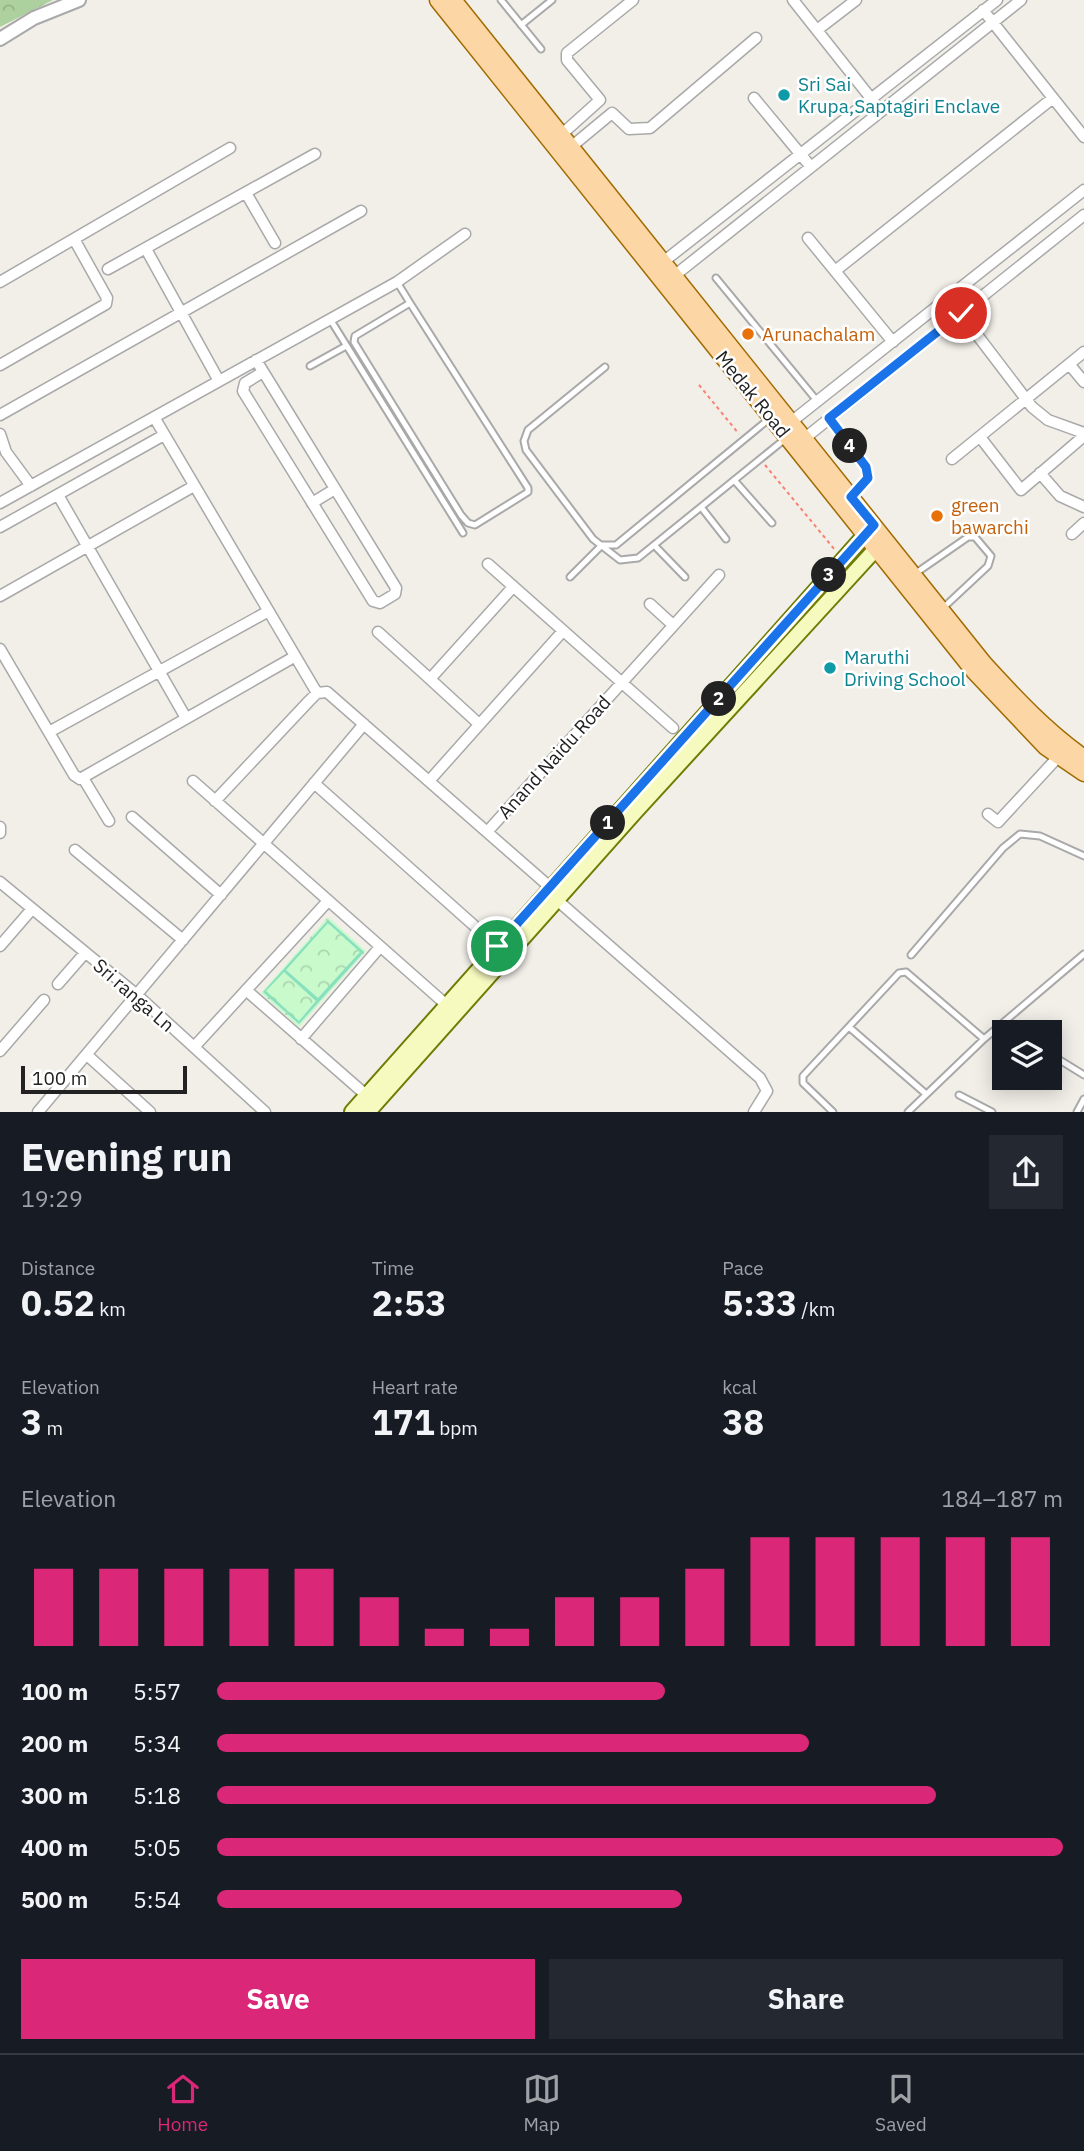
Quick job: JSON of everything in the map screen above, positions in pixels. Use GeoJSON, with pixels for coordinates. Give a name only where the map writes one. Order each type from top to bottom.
{"type":"FeatureCollection","features":[{"type":"Feature","properties":{"kind":"main road","name":"Medak Road"},"geometry":{"type":"LineString","coordinates":[[438,0],[771,417],[805,438],[851,497],[869,530]]}},
{"type":"Feature","properties":{"kind":"main road","name":"Medak Road"},"geometry":{"type":"LineString","coordinates":[[453,0],[674,276],[789,429],[881,544],[975,672],[1018,720],[1059,756],[1084,773]]}},
{"type":"Feature","properties":{"kind":"main road"},"geometry":{"type":"LineString","coordinates":[[352,1111],[451,1010],[497,946],[554,894],[678,734],[869,530]]}},
{"type":"Feature","properties":{"kind":"main road","name":"Medak Road"},"geometry":{"type":"LineString","coordinates":[[881,544],[913,575],[1027,712],[1054,737],[1084,758]]}},
{"type":"Feature","properties":{"kind":"main road"},"geometry":{"type":"LineString","coordinates":[[368,1111],[451,1010],[554,894],[881,544]]}},
{"type":"Feature","properties":{"kind":"street"},"geometry":{"type":"LineString","coordinates":[[0,39],[34,18],[79,0]]}},
{"type":"Feature","properties":{"kind":"street"},"geometry":{"type":"LineString","coordinates":[[633,0],[567,52],[567,60],[600,100],[629,129],[650,128],[756,38]]}},
{"type":"Feature","properties":{"kind":"street"},"geometry":{"type":"LineString","coordinates":[[793,0],[881,111]]}},
{"type":"Feature","properties":{"kind":"street"},"geometry":{"type":"LineString","coordinates":[[817,30],[856,0]]}},
{"type":"Feature","properties":{"kind":"street"},"geometry":{"type":"LineString","coordinates":[[663,262],[997,0]]}},
{"type":"Feature","properties":{"kind":"street"},"geometry":{"type":"LineString","coordinates":[[674,276],[1021,0]]}},
{"type":"Feature","properties":{"kind":"street"},"geometry":{"type":"LineString","coordinates":[[983,10],[1084,137]]}},
{"type":"Feature","properties":{"kind":"street"},"geometry":{"type":"LineString","coordinates":[[754,98],[811,167]]}},
{"type":"Feature","properties":{"kind":"street"},"geometry":{"type":"LineString","coordinates":[[835,271],[1053,98]]}},
{"type":"Feature","properties":{"kind":"street"},"geometry":{"type":"LineString","coordinates":[[566,141],[600,100]]}},
{"type":"Feature","properties":{"kind":"street"},"geometry":{"type":"LineString","coordinates":[[566,141],[612,113]]}},
{"type":"Feature","properties":{"kind":"street"},"geometry":{"type":"LineString","coordinates":[[0,282],[230,148]]}},
{"type":"Feature","properties":{"kind":"street"},"geometry":{"type":"LineString","coordinates":[[108,270],[315,154]]}},
{"type":"Feature","properties":{"kind":"street"},"geometry":{"type":"LineString","coordinates":[[789,429],[818,402],[1084,190]]}},
{"type":"Feature","properties":{"kind":"street"},"geometry":{"type":"LineString","coordinates":[[246,192],[275,243]]}},
{"type":"Feature","properties":{"kind":"street"},"geometry":{"type":"LineString","coordinates":[[0,415],[361,211]]}},
{"type":"Feature","properties":{"kind":"street"},"geometry":{"type":"LineString","coordinates":[[805,438],[1084,215]]}},
{"type":"Feature","properties":{"kind":"street"},"geometry":{"type":"LineString","coordinates":[[0,503],[397,282],[465,234]]}},
{"type":"Feature","properties":{"kind":"street"},"geometry":{"type":"LineString","coordinates":[[808,238],[893,342]]}},
{"type":"Feature","properties":{"kind":"street"},"geometry":{"type":"LineString","coordinates":[[0,365],[106,304],[107,298],[75,239]]}},
{"type":"Feature","properties":{"kind":"street"},"geometry":{"type":"LineString","coordinates":[[146,248],[219,381]]}},
{"type":"Feature","properties":{"kind":"street"},"geometry":{"type":"LineString","coordinates":[[949,298],[1026,398],[1048,420],[1084,434],[1021,490],[980,437]]}},
{"type":"Feature","properties":{"kind":"street"},"geometry":{"type":"LineString","coordinates":[[952,459],[1084,352]]}},
{"type":"Feature","properties":{"kind":"street"},"geometry":{"type":"LineString","coordinates":[[256,360],[396,588],[395,594],[380,603],[373,601],[243,391],[245,383],[263,372]]}},
{"type":"Feature","properties":{"kind":"street"},"geometry":{"type":"LineString","coordinates":[[1069,364],[1084,382]]}},
{"type":"Feature","properties":{"kind":"street"},"geometry":{"type":"LineString","coordinates":[[844,381],[856,397]]}},
{"type":"Feature","properties":{"kind":"street"},"geometry":{"type":"LineString","coordinates":[[154,417],[317,693],[215,801]]}},
{"type":"Feature","properties":{"kind":"street"},"geometry":{"type":"LineString","coordinates":[[829,418],[866,467],[868,478],[851,497]]}},
{"type":"Feature","properties":{"kind":"street"},"geometry":{"type":"LineString","coordinates":[[0,433],[6,452],[31,486]]}},
{"type":"Feature","properties":{"kind":"street"},"geometry":{"type":"LineString","coordinates":[[0,527],[164,435]]}},
{"type":"Feature","properties":{"kind":"street"},"geometry":{"type":"LineString","coordinates":[[1040,473],[1060,496],[1084,507]]}},
{"type":"Feature","properties":{"kind":"street"},"geometry":{"type":"LineString","coordinates":[[0,596],[194,486]]}},
{"type":"Feature","properties":{"kind":"street"},"geometry":{"type":"LineString","coordinates":[[313,503],[335,489]]}},
{"type":"Feature","properties":{"kind":"street"},"geometry":{"type":"LineString","coordinates":[[58,495],[186,718]]}},
{"type":"Feature","properties":{"kind":"street"},"geometry":{"type":"LineString","coordinates":[[1072,534],[1084,523]]}},
{"type":"Feature","properties":{"kind":"street","name":"Anand Naidu Road"},"geometry":{"type":"LineString","coordinates":[[488,564],[678,734]]}},
{"type":"Feature","properties":{"kind":"street","name":"Anand Naidu Road"},"geometry":{"type":"LineString","coordinates":[[487,832],[719,575]]}},
{"type":"Feature","properties":{"kind":"street"},"geometry":{"type":"LineString","coordinates":[[430,679],[513,587]]}},
{"type":"Feature","properties":{"kind":"street"},"geometry":{"type":"LineString","coordinates":[[650,604],[673,625]]}},
{"type":"Feature","properties":{"kind":"street"},"geometry":{"type":"LineString","coordinates":[[49,732],[267,611]]}},
{"type":"Feature","properties":{"kind":"street"},"geometry":{"type":"LineString","coordinates":[[429,781],[563,631]]}},
{"type":"Feature","properties":{"kind":"street"},"geometry":{"type":"LineString","coordinates":[[377,632],[480,724]]}},
{"type":"Feature","properties":{"kind":"street"},"geometry":{"type":"LineString","coordinates":[[0,649],[77,779],[294,657]]}},
{"type":"Feature","properties":{"kind":"street","name":"Anand Naidu Road"},"geometry":{"type":"LineString","coordinates":[[317,693],[327,692],[761,1078],[767,1091],[754,1111]]}},
{"type":"Feature","properties":{"kind":"street"},"geometry":{"type":"LineString","coordinates":[[38,1111],[363,724]]}},
{"type":"Feature","properties":{"kind":"street"},"geometry":{"type":"LineString","coordinates":[[988,814],[998,822],[1059,756]]}},
{"type":"Feature","properties":{"kind":"street"},"geometry":{"type":"LineString","coordinates":[[83,778],[108,821]]}},
{"type":"Feature","properties":{"kind":"street"},"geometry":{"type":"LineString","coordinates":[[193,781],[451,1010]]}},
{"type":"Feature","properties":{"kind":"street"},"geometry":{"type":"LineString","coordinates":[[314,783],[497,946]]}},
{"type":"Feature","properties":{"kind":"street"},"geometry":{"type":"LineString","coordinates":[[132,817],[221,895]]}},
{"type":"Feature","properties":{"kind":"street"},"geometry":{"type":"LineString","coordinates":[[0,827],[0,833]]}},
{"type":"Feature","properties":{"kind":"street"},"geometry":{"type":"LineString","coordinates":[[75,850],[183,940]]}},
{"type":"Feature","properties":{"kind":"street","name":"Sri ranga Ln"},"geometry":{"type":"LineString","coordinates":[[0,883],[137,995],[265,1111]]}},
{"type":"Feature","properties":{"kind":"street"},"geometry":{"type":"LineString","coordinates":[[194,1047],[328,901]]}},
{"type":"Feature","properties":{"kind":"street"},"geometry":{"type":"LineString","coordinates":[[0,946],[32,909]]}},
{"type":"Feature","properties":{"kind":"street"},"geometry":{"type":"LineString","coordinates":[[301,1038],[380,947]]}},
{"type":"Feature","properties":{"kind":"street"},"geometry":{"type":"LineString","coordinates":[[58,984],[85,953]]}},
{"type":"Feature","properties":{"kind":"street"},"geometry":{"type":"LineString","coordinates":[[246,990],[366,1095]]}},
{"type":"Feature","properties":{"kind":"street"},"geometry":{"type":"LineString","coordinates":[[0,1051],[44,1000]]}},
{"type":"Feature","properties":{"kind":"street"},"geometry":{"type":"LineString","coordinates":[[87,1055],[144,1110]]}},
{"type":"Feature","properties":{"kind":"lane"},"geometry":{"type":"LineString","coordinates":[[501,0],[541,49]]}},
{"type":"Feature","properties":{"kind":"lane"},"geometry":{"type":"LineString","coordinates":[[521,25],[552,0]]}},
{"type":"Feature","properties":{"kind":"lane"},"geometry":{"type":"LineString","coordinates":[[716,278],[818,402]]}},
{"type":"Feature","properties":{"kind":"lane"},"geometry":{"type":"LineString","coordinates":[[397,282],[528,488],[528,492],[475,524],[468,523],[461,515],[354,342],[355,336],[410,303]]}},
{"type":"Feature","properties":{"kind":"lane"},"geometry":{"type":"LineString","coordinates":[[330,319],[463,533]]}},
{"type":"Feature","properties":{"kind":"lane"},"geometry":{"type":"LineString","coordinates":[[310,366],[346,346]]}},
{"type":"Feature","properties":{"kind":"lane"},"geometry":{"type":"LineString","coordinates":[[605,367],[528,430],[524,441],[526,450],[593,540],[620,560],[638,558],[734,480],[789,429]]}},
{"type":"Feature","properties":{"kind":"lane"},"geometry":{"type":"LineString","coordinates":[[569,577],[602,545],[616,545],[771,417]]}},
{"type":"Feature","properties":{"kind":"lane"},"geometry":{"type":"LineString","coordinates":[[734,480],[772,523]]}},
{"type":"Feature","properties":{"kind":"lane"},"geometry":{"type":"LineString","coordinates":[[701,507],[726,539]]}},
{"type":"Feature","properties":{"kind":"lane"},"geometry":{"type":"LineString","coordinates":[[913,575],[968,537],[975,537],[991,556],[988,566],[941,610]]}},
{"type":"Feature","properties":{"kind":"lane"},"geometry":{"type":"LineString","coordinates":[[654,545],[685,577]]}},
{"type":"Feature","properties":{"kind":"lane"},"geometry":{"type":"LineString","coordinates":[[911,954],[1003,848],[1020,834],[1040,836],[1084,856]]}},
{"type":"Feature","properties":{"kind":"lane"},"geometry":{"type":"LineString","coordinates":[[908,1111],[984,1039],[1084,954]]}},
{"type":"Feature","properties":{"kind":"lane"},"geometry":{"type":"LineString","coordinates":[[833,1111],[803,1083],[803,1076],[899,973],[906,972],[984,1039]]}},
{"type":"Feature","properties":{"kind":"lane"},"geometry":{"type":"LineString","coordinates":[[849,1027],[926,1094]]}},
{"type":"Feature","properties":{"kind":"lane"},"geometry":{"type":"LineString","coordinates":[[1062,1061],[1084,1075]]}},
{"type":"Feature","properties":{"kind":"lane"},"geometry":{"type":"LineString","coordinates":[[959,1095],[992,1111]]}},
{"type":"Feature","properties":{"kind":"lane"},"geometry":{"type":"LineString","coordinates":[[1077,1111],[1084,1099]]}},
{"type":"Feature","properties":{"kind":"path"},"geometry":{"type":"LineString","coordinates":[[699,385],[743,439]]}},
{"type":"Feature","properties":{"kind":"path"},"geometry":{"type":"LineString","coordinates":[[761,461],[843,558]]}},
{"type":"Feature","properties":{"kind":"green space"},"geometry":{"type":"Polygon","coordinates":[[[0,0],[53,0],[0,27],[0,0]]]}},
{"type":"Feature","properties":{"kind":"green space"},"geometry":{"type":"Polygon","coordinates":[[[328,917],[366,951],[299,1027],[261,993],[328,917]]]}},
{"type":"Feature","properties":{"kind":"green space"},"geometry":{"type":"Polygon","coordinates":[[[328,920],[364,952],[299,1024],[263,992],[328,920]],[[328,923],[286,970],[318,998],[360,952],[328,923]],[[284,972],[266,991],[299,1021],[316,1001],[284,972]]]}},
{"type":"Feature","properties":{"kind":"place","name":"Sri Sai Krupa,Saptagiri Enclave"},"geometry":{"type":"Point","coordinates":[784,95]}},
{"type":"Feature","properties":{"kind":"place","name":"Arunachalam"},"geometry":{"type":"Point","coordinates":[748,334]}},
{"type":"Feature","properties":{"kind":"place","name":"green bawarchi"},"geometry":{"type":"Point","coordinates":[937,516]}},
{"type":"Feature","properties":{"kind":"place","name":"Maruthi Driving School"},"geometry":{"type":"Point","coordinates":[830,668]}},
{"type":"Feature","properties":{"kind":"route"},"geometry":{"type":"LineString","coordinates":[[497,946],[874,525],[851,497],[868,478],[866,467],[829,418],[961,313]]}}]}
